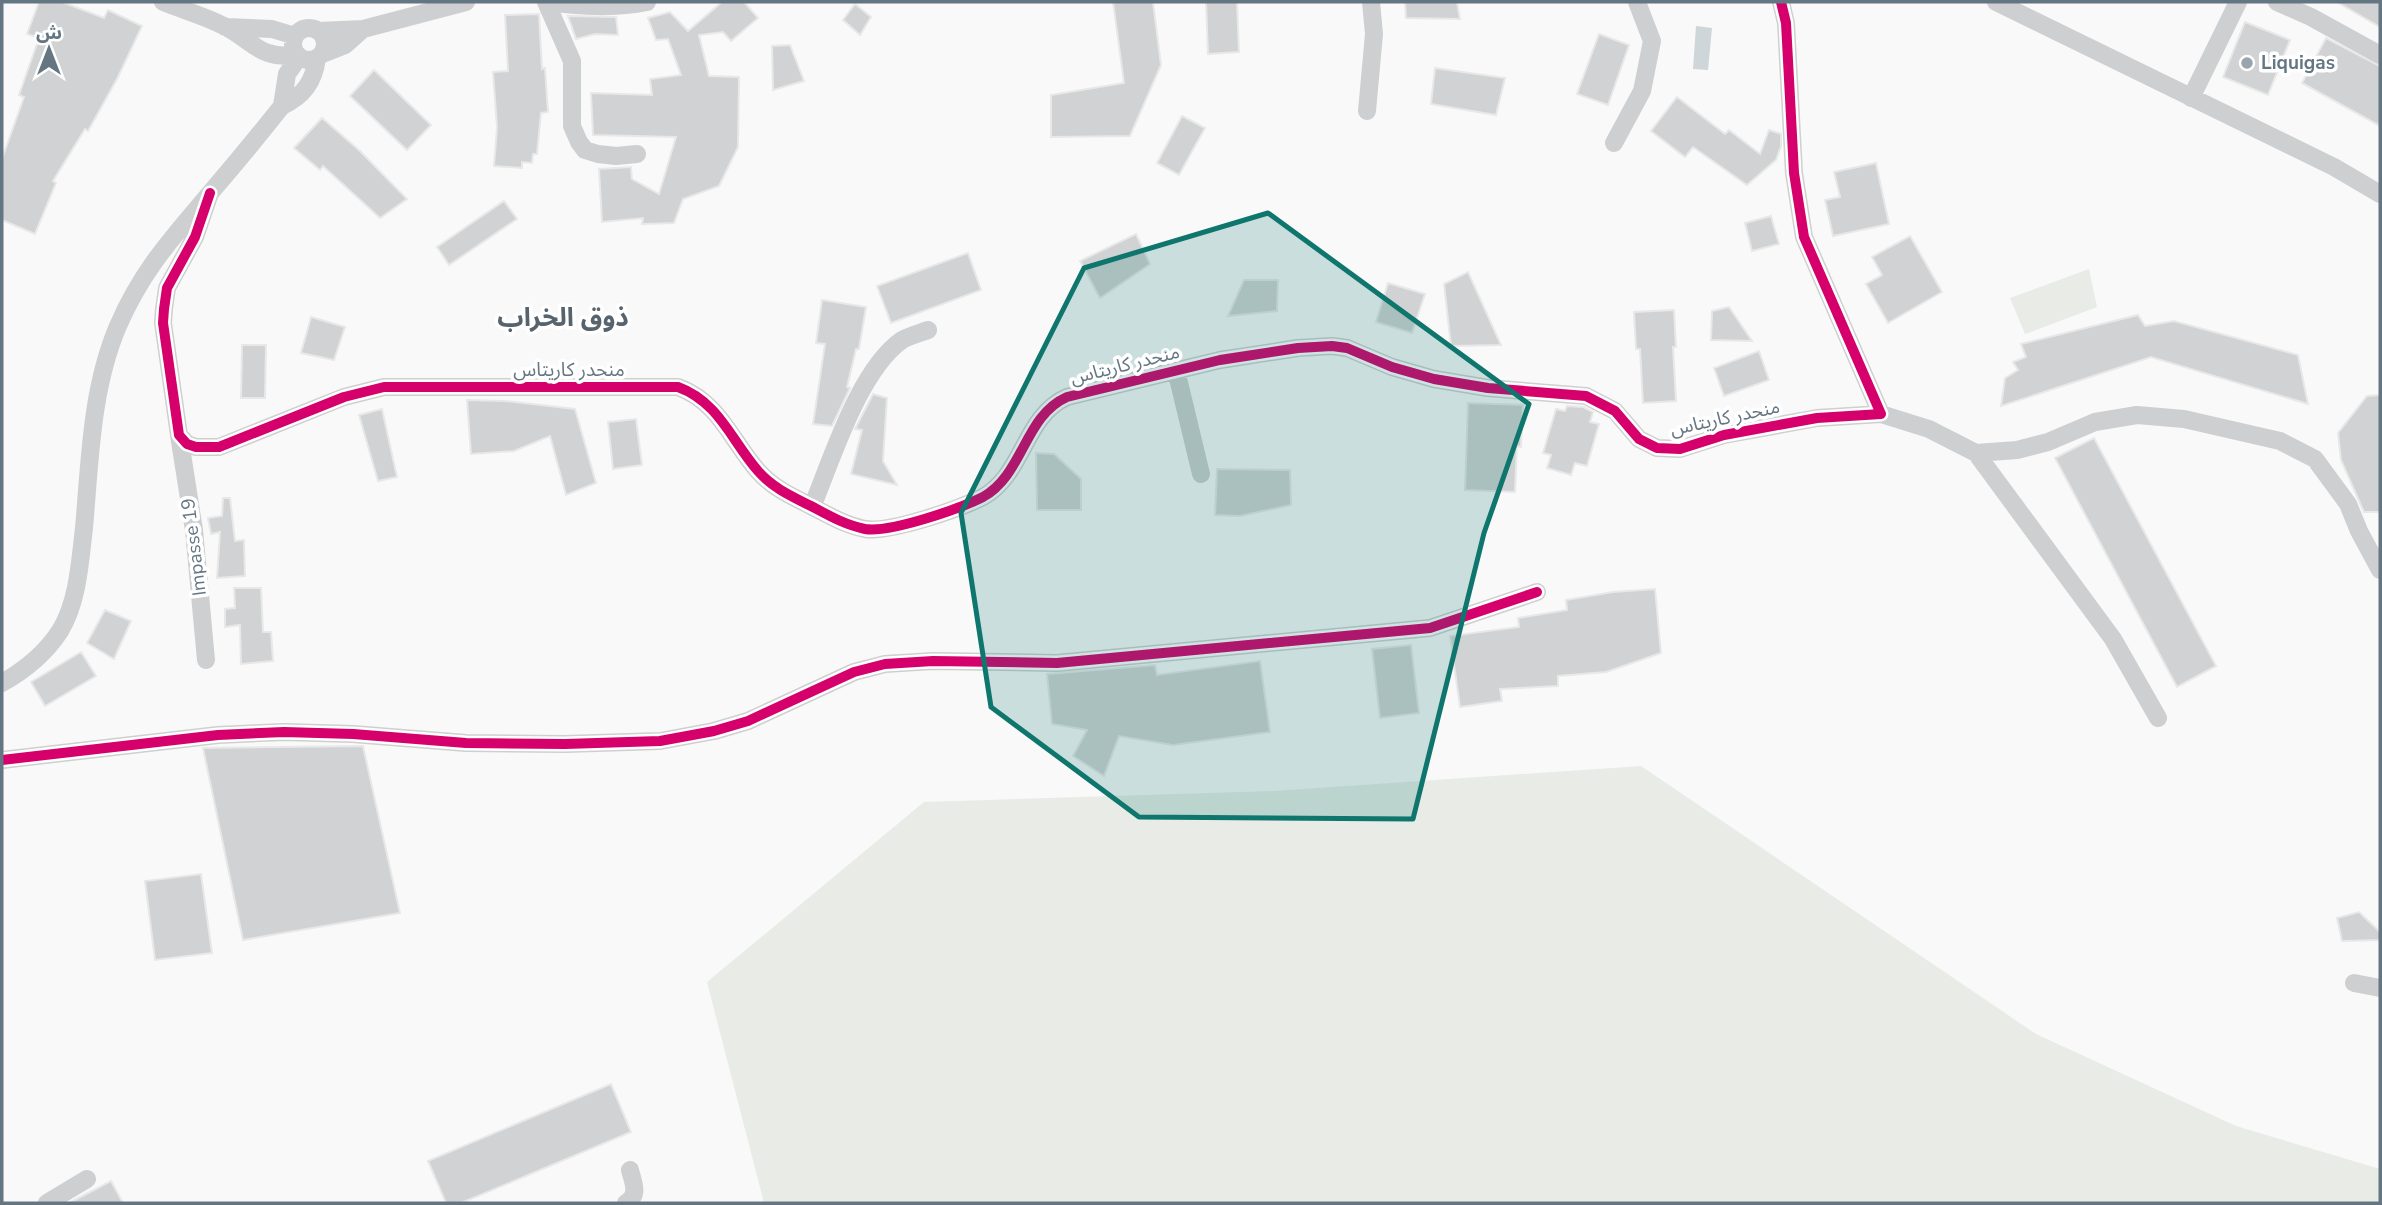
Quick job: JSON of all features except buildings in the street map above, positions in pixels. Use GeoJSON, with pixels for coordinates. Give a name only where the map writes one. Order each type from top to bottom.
{"type":"FeatureCollection","features":[{"type":"Feature","properties":{"kind":"street"},"geometry":{"type":"LineString","coordinates":[[163,2],[225,26],[287,74]]}},
{"type":"Feature","properties":{"kind":"street"},"geometry":{"type":"LineString","coordinates":[[309,56],[294,49],[295,36],[306,28],[318,31],[363,29],[466,2]]}},
{"type":"Feature","properties":{"kind":"street"},"geometry":{"type":"LineString","coordinates":[[637,154],[598,154],[586,150],[573,134],[572,61],[547,2],[625,7],[647,2]]}},
{"type":"Feature","properties":{"kind":"street"},"geometry":{"type":"LineString","coordinates":[[1367,111],[1374,34],[1371,2]]}},
{"type":"Feature","properties":{"kind":"street"},"geometry":{"type":"LineString","coordinates":[[1614,143],[1642,90],[1652,41],[1637,2]]}},
{"type":"Feature","properties":{"kind":"street"},"geometry":{"type":"LineString","coordinates":[[1781,2],[1787,23]]}},
{"type":"Feature","properties":{"kind":"street"},"geometry":{"type":"LineString","coordinates":[[1790,2],[1787,23],[1794,173],[1804,237],[1881,414]]}},
{"type":"Feature","properties":{"kind":"street"},"geometry":{"type":"LineString","coordinates":[[1996,2],[2334,167],[2380,194]]}},
{"type":"Feature","properties":{"kind":"street"},"geometry":{"type":"LineString","coordinates":[[2191,98],[2238,2]]}},
{"type":"Feature","properties":{"kind":"street"},"geometry":{"type":"LineString","coordinates":[[2277,2],[2311,17],[2380,55]]}},
{"type":"Feature","properties":{"kind":"street"},"geometry":{"type":"LineString","coordinates":[[225,26],[272,29],[295,36]]}},
{"type":"Feature","properties":{"kind":"street"},"geometry":{"type":"LineString","coordinates":[[260,51],[280,56],[309,56],[345,45],[363,29]]}},
{"type":"Feature","properties":{"kind":"street"},"geometry":{"type":"LineString","coordinates":[[282,106],[287,74],[325,44],[318,31]]}},
{"type":"Feature","properties":{"kind":"street"},"geometry":{"type":"LineString","coordinates":[[2,683],[36,660],[60,630],[71,606],[81,556],[95,415],[103,368],[137,286],[160,251],[282,106],[303,92],[311,82],[309,56]]}},
{"type":"Feature","properties":{"kind":"street"},"geometry":{"type":"LineString","coordinates":[[179,435],[163,323],[164,309],[167,288],[195,237],[210,193]]}},
{"type":"Feature","properties":{"kind":"street"},"geometry":{"type":"LineString","coordinates":[[812,506],[862,389],[879,363],[902,340],[928,330]]}},
{"type":"Feature","properties":{"kind":"street","name":"منحدر كاريتاس"},"geometry":{"type":"LineString","coordinates":[[179,435],[187,444],[196,447],[219,447],[344,397],[384,387],[678,387],[708,403],[749,460],[778,489],[849,525],[875,530],[891,528],[966,504],[995,489],[1008,475],[1042,414],[1054,403],[1067,397],[1243,356],[1332,346],[1347,348],[1392,367],[1434,379],[1488,388],[1586,397],[1615,411],[1646,444],[1657,448],[1680,449],[1724,435],[1789,422],[1843,415],[1881,414],[1929,429],[1976,453]]}},
{"type":"Feature","properties":{"kind":"street"},"geometry":{"type":"LineString","coordinates":[[1176,370],[1201,474]]}},
{"type":"Feature","properties":{"kind":"street"},"geometry":{"type":"LineString","coordinates":[[1976,453],[2017,450],[2048,442],[2095,422],[2137,415],[2184,419],[2280,441],[2315,459],[2348,504],[2380,570]]}},
{"type":"Feature","properties":{"kind":"street","name":"Impasse 19"},"geometry":{"type":"LineString","coordinates":[[179,435],[194,530],[206,660]]}},
{"type":"Feature","properties":{"kind":"street"},"geometry":{"type":"LineString","coordinates":[[1976,453],[2113,639],[2158,718]]}},
{"type":"Feature","properties":{"kind":"street"},"geometry":{"type":"LineString","coordinates":[[2,760],[205,737],[284,732],[353,734],[466,743],[565,744],[680,738],[748,721],[854,672],[884,664],[933,661],[1057,663],[1430,628],[1537,592]]}},
{"type":"Feature","properties":{"kind":"street"},"geometry":{"type":"LineString","coordinates":[[2354,983],[2380,988]]}},
{"type":"Feature","properties":{"kind":"street"},"geometry":{"type":"LineString","coordinates":[[626,1203],[634,1199],[635,1194],[630,1170]]}},
{"type":"Feature","properties":{"kind":"street"},"geometry":{"type":"LineString","coordinates":[[47,1203],[88,1179]]}},
{"type":"Feature","properties":{"kind":"highlighted area"},"geometry":{"type":"Polygon","coordinates":[[[1268,213],[1529,404],[1484,533],[1413,819],[1139,817],[991,707],[961,513],[1084,268],[1268,213]]]}},
{"type":"Feature","properties":{"kind":"shaded area"},"geometry":{"type":"Polygon","coordinates":[[[1696,26],[1712,28],[1708,70],[1693,69],[1696,26]]]}},
{"type":"Feature","properties":{"kind":"shaded area"},"geometry":{"type":"Polygon","coordinates":[[[2089,269],[2097,307],[2025,334],[2010,298],[2089,269]]]}},
{"type":"Feature","properties":{"kind":"shaded area"},"geometry":{"type":"Polygon","coordinates":[[[1641,766],[2036,1034],[2236,1126],[2380,1169],[2380,1203],[764,1203],[707,982],[924,802],[1274,791],[1641,766]]]}},
{"type":"Feature","properties":{"kind":"cycle path"},"geometry":{"type":"LineString","coordinates":[[210,193],[195,237],[167,288],[163,323],[179,435],[187,444],[196,447],[219,447],[344,397],[384,387],[678,387],[704,402],[714,412],[748,459],[776,487],[844,522],[865,529],[876,529],[924,519],[983,497],[997,487],[1007,474],[1042,417],[1067,397],[1220,360],[1298,348],[1332,346],[1347,348],[1392,367],[1434,379],[1488,388],[1586,396],[1615,411],[1639,439],[1657,448],[1680,449],[1724,435],[1817,418],[1881,414],[1804,237],[1794,173],[1786,23],[1781,2]]}},
{"type":"Feature","properties":{"kind":"cycle path"},"geometry":{"type":"LineString","coordinates":[[2,760],[218,735],[284,732],[353,734],[466,743],[660,741],[714,731],[748,721],[854,672],[885,664],[933,661],[1057,663],[1430,628],[1537,592]]}},
{"type":"Feature","properties":{"kind":"place","name":"Liquigas"},"geometry":{"type":"Point","coordinates":[2247,63]}},
{"type":"Feature","properties":{"kind":"district","name":"ذوق الخراب"},"geometry":{"type":"Point","coordinates":[563,317]}}]}
